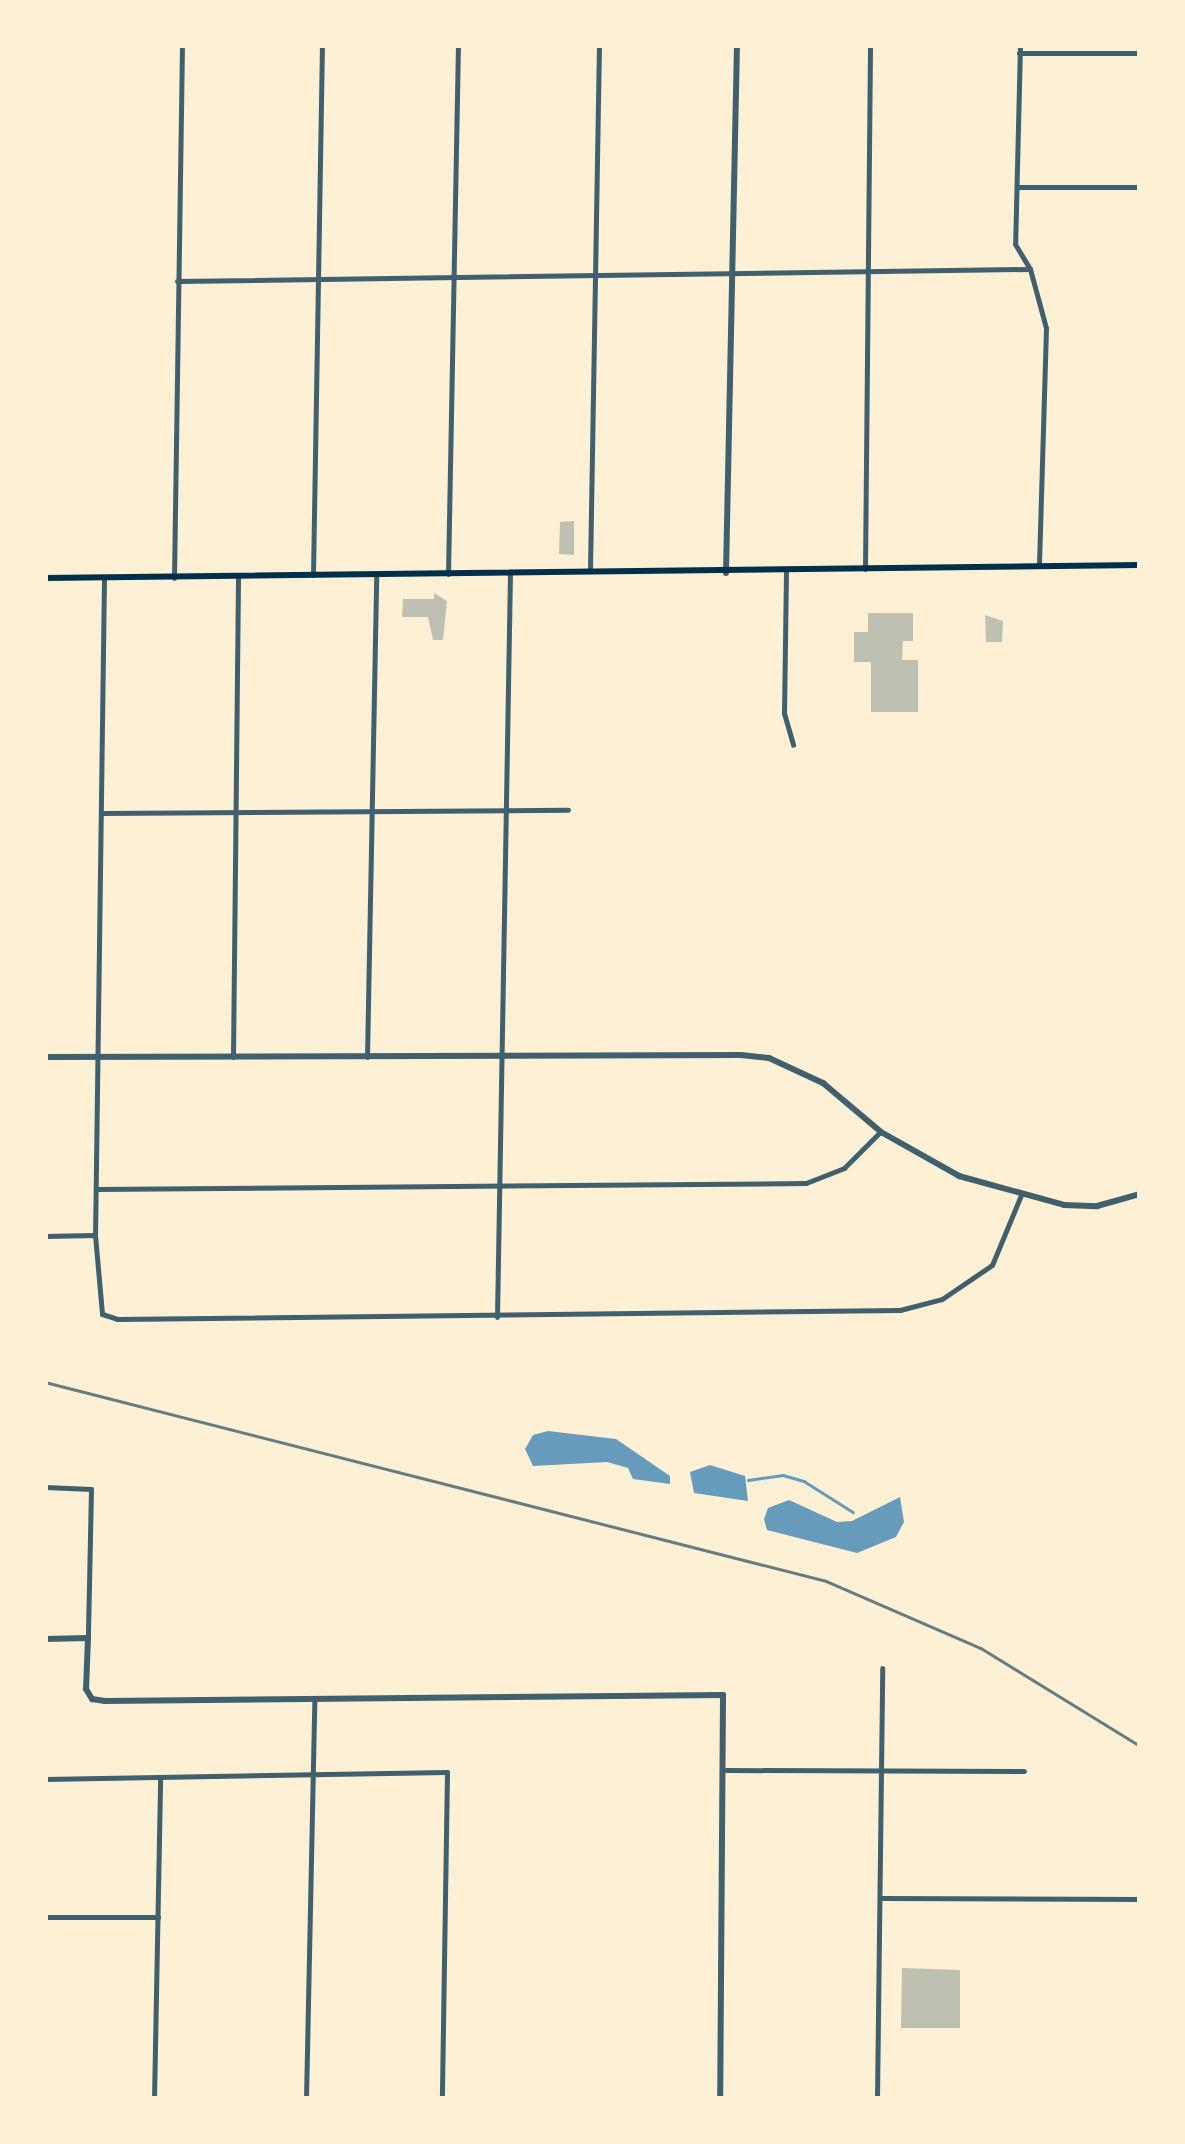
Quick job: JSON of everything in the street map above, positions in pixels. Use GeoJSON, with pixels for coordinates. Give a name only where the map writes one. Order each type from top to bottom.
{"type":"FeatureCollection","features":[{"type":"Feature","properties":{"kind":"main road"},"geometry":{"type":"LineString","coordinates":[[45,578],[1140,565]]}},
{"type":"Feature","properties":{"kind":"street"},"geometry":{"type":"LineString","coordinates":[[174,578],[182,45]]}},
{"type":"Feature","properties":{"kind":"street"},"geometry":{"type":"LineString","coordinates":[[313,575],[322,45]]}},
{"type":"Feature","properties":{"kind":"street"},"geometry":{"type":"LineString","coordinates":[[448,574],[458,45]]}},
{"type":"Feature","properties":{"kind":"street"},"geometry":{"type":"LineString","coordinates":[[590,570],[591,278],[599,45]]}},
{"type":"Feature","properties":{"kind":"street"},"geometry":{"type":"LineString","coordinates":[[726,572],[737,45]]}},
{"type":"Feature","properties":{"kind":"street"},"geometry":{"type":"LineString","coordinates":[[865,569],[870,45]]}},
{"type":"Feature","properties":{"kind":"street"},"geometry":{"type":"LineString","coordinates":[[1020,45],[1016,244],[1030,269],[1046,328],[1039,568]]}},
{"type":"Feature","properties":{"kind":"street"},"geometry":{"type":"LineString","coordinates":[[1020,53],[1140,52]]}},
{"type":"Feature","properties":{"kind":"street"},"geometry":{"type":"LineString","coordinates":[[1016,187],[1140,188]]}},
{"type":"Feature","properties":{"kind":"street"},"geometry":{"type":"LineString","coordinates":[[178,281],[1030,269]]}},
{"type":"Feature","properties":{"kind":"street"},"geometry":{"type":"LineString","coordinates":[[497,1317],[510,572]]}},
{"type":"Feature","properties":{"kind":"street"},"geometry":{"type":"LineString","coordinates":[[786,572],[784,713],[793,745]]}},
{"type":"Feature","properties":{"kind":"street"},"geometry":{"type":"LineString","coordinates":[[367,1059],[376,575]]}},
{"type":"Feature","properties":{"kind":"street"},"geometry":{"type":"LineString","coordinates":[[233,1060],[238,576]]}},
{"type":"Feature","properties":{"kind":"street"},"geometry":{"type":"LineString","coordinates":[[104,578],[95,1236],[102,1314],[117,1319],[497,1317],[926,1304],[992,1264],[1021,1195]]}},
{"type":"Feature","properties":{"kind":"street"},"geometry":{"type":"LineString","coordinates":[[103,813],[373,816],[568,810]]}},
{"type":"Feature","properties":{"kind":"street"},"geometry":{"type":"LineString","coordinates":[[45,1057],[770,1058],[823,1083],[880,1132],[936,1166],[1021,1195],[1098,1206],[1140,1194]]}},
{"type":"Feature","properties":{"kind":"street"},"geometry":{"type":"LineString","coordinates":[[96,1190],[806,1183],[844,1168],[880,1132]]}},
{"type":"Feature","properties":{"kind":"street"},"geometry":{"type":"LineString","coordinates":[[45,1236],[95,1236]]}},
{"type":"Feature","properties":{"kind":"street"},"geometry":{"type":"LineString","coordinates":[[45,1487],[91,1490],[88,1638],[92,1699],[314,1701],[723,1695],[726,1770],[720,2099]]}},
{"type":"Feature","properties":{"kind":"street"},"geometry":{"type":"LineString","coordinates":[[45,1639],[88,1638]]}},
{"type":"Feature","properties":{"kind":"street"},"geometry":{"type":"LineString","coordinates":[[877,2099],[884,1770],[882,1668]]}},
{"type":"Feature","properties":{"kind":"street"},"geometry":{"type":"LineString","coordinates":[[306,2099],[314,1701]]}},
{"type":"Feature","properties":{"kind":"street"},"geometry":{"type":"LineString","coordinates":[[726,1770],[1024,1771]]}},
{"type":"Feature","properties":{"kind":"street"},"geometry":{"type":"LineString","coordinates":[[45,1779],[447,1772],[442,2099]]}},
{"type":"Feature","properties":{"kind":"street"},"geometry":{"type":"LineString","coordinates":[[154,2099],[160,1777]]}},
{"type":"Feature","properties":{"kind":"street"},"geometry":{"type":"LineString","coordinates":[[882,1898],[1140,1899]]}},
{"type":"Feature","properties":{"kind":"street"},"geometry":{"type":"LineString","coordinates":[[45,1918],[158,1916]]}},
{"type":"Feature","properties":{"kind":"water"},"geometry":{"type":"Polygon","coordinates":[[[548,1431],[616,1439],[670,1476],[670,1484],[633,1479],[628,1468],[607,1462],[533,1466],[525,1449],[533,1435],[548,1431]]]}},
{"type":"Feature","properties":{"kind":"water"},"geometry":{"type":"Polygon","coordinates":[[[710,1465],[745,1476],[748,1501],[694,1493],[690,1472],[710,1465]]]}},
{"type":"Feature","properties":{"kind":"water"},"geometry":{"type":"Polygon","coordinates":[[[900,1497],[904,1522],[896,1537],[857,1553],[767,1530],[764,1519],[768,1508],[789,1500],[837,1522],[852,1521],[900,1497]]]}},
{"type":"Feature","properties":{"kind":"building"},"geometry":{"type":"Polygon","coordinates":[[[574,521],[574,555],[559,554],[560,522],[574,521]]]}},
{"type":"Feature","properties":{"kind":"building"},"geometry":{"type":"Polygon","coordinates":[[[434,593],[447,601],[443,640],[433,640],[428,617],[402,617],[403,599],[434,599],[434,593]]]}},
{"type":"Feature","properties":{"kind":"building"},"geometry":{"type":"Polygon","coordinates":[[[868,613],[913,613],[913,641],[903,641],[902,660],[918,660],[918,712],[871,712],[871,662],[854,662],[854,632],[868,632],[868,613]]]}},
{"type":"Feature","properties":{"kind":"building"},"geometry":{"type":"Polygon","coordinates":[[[985,615],[1003,621],[1002,642],[986,642],[985,615]]]}},
{"type":"Feature","properties":{"kind":"building"},"geometry":{"type":"Polygon","coordinates":[[[902,1968],[960,1970],[960,2028],[901,2028],[902,1968]]]}},
{"type":"Feature","properties":{"kind":"waterway"},"geometry":{"type":"LineString","coordinates":[[748,1480],[783,1475],[804,1481],[853,1512]]}},
{"type":"Feature","properties":{"kind":"railway"},"geometry":{"type":"LineString","coordinates":[[45,1382],[826,1581],[981,1648],[1140,1746]]}}]}
